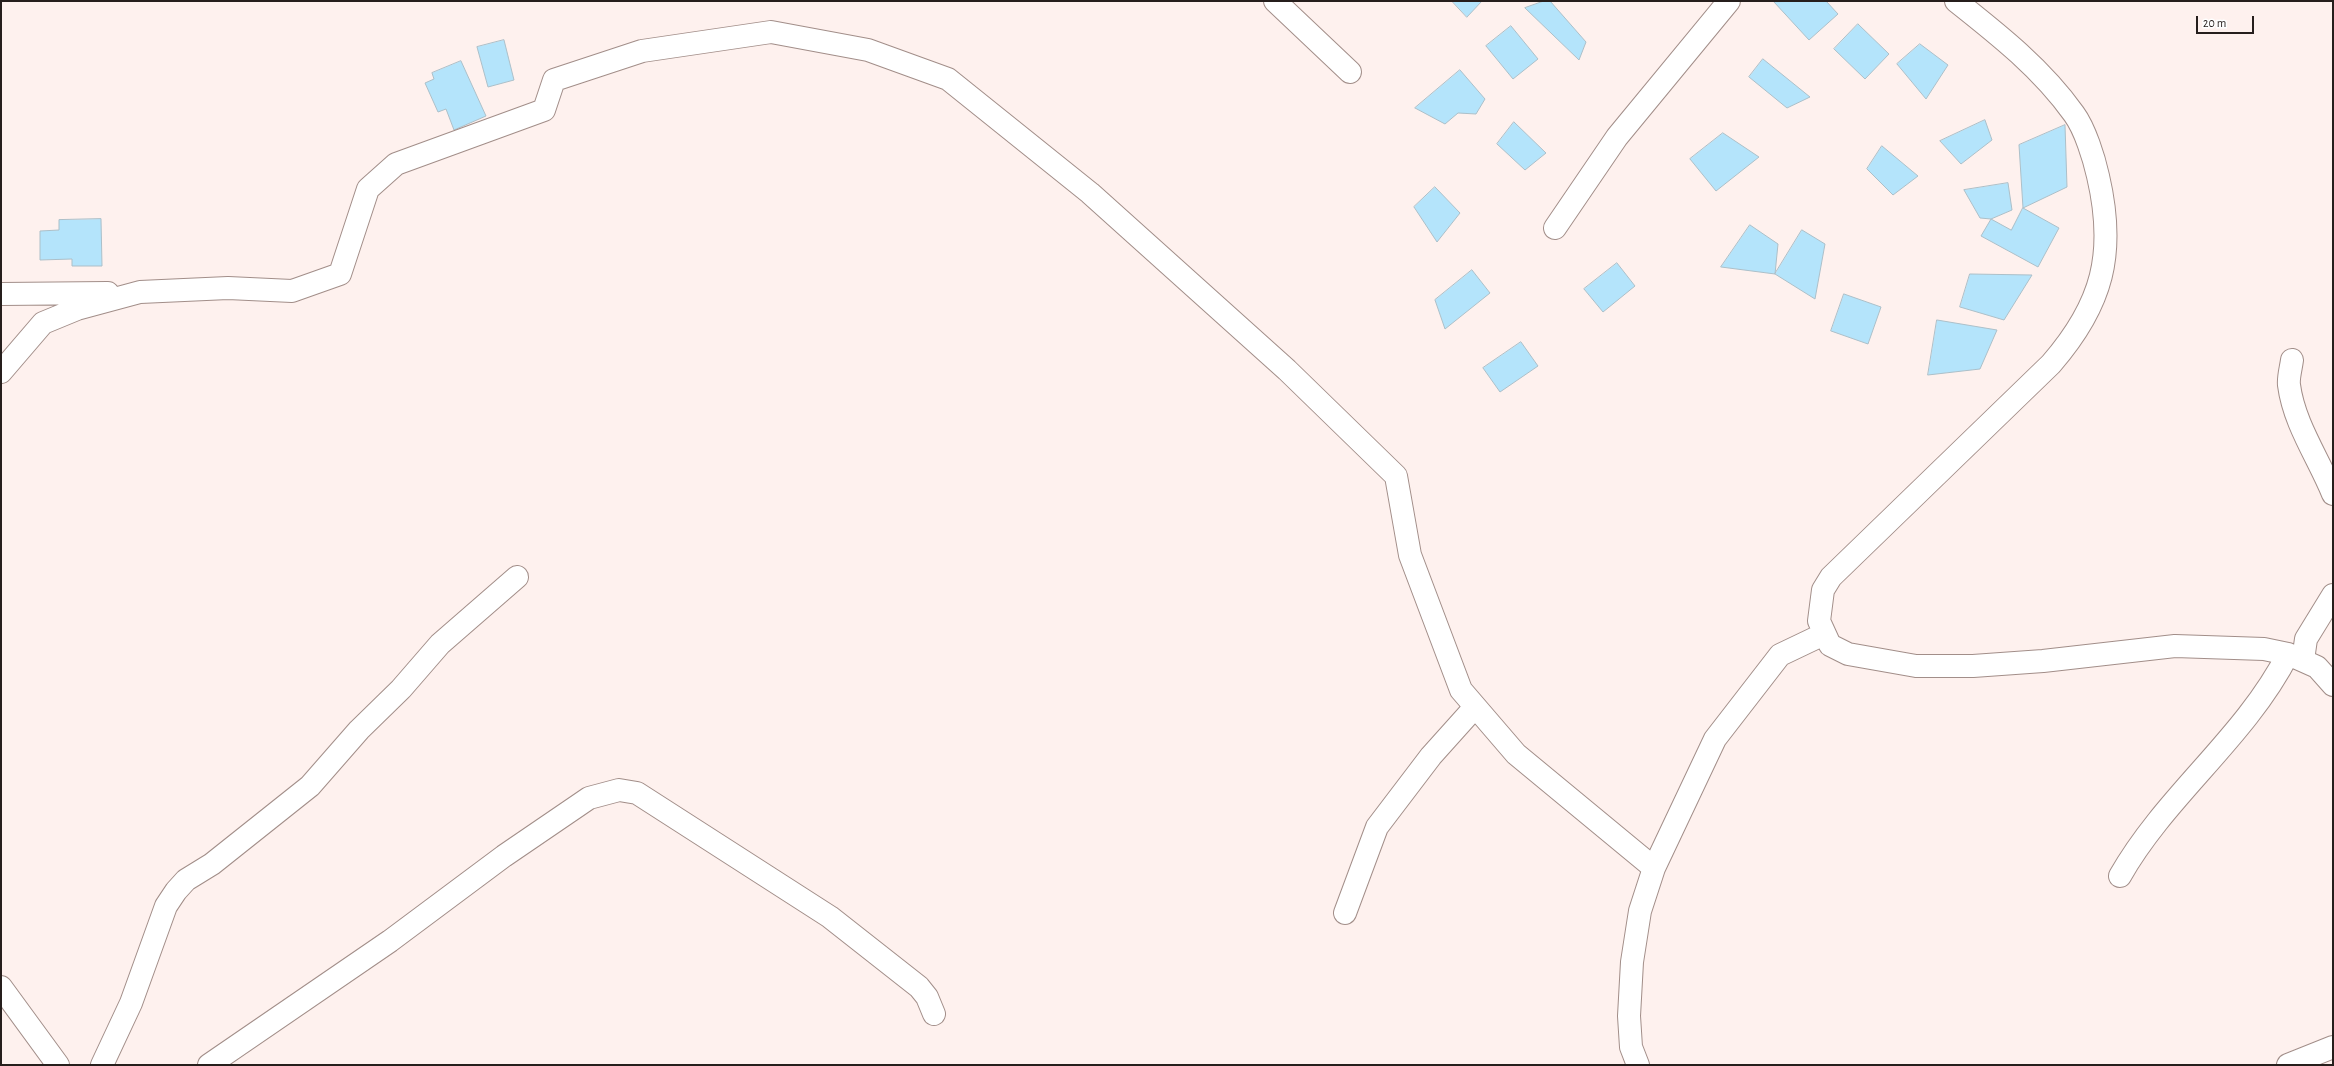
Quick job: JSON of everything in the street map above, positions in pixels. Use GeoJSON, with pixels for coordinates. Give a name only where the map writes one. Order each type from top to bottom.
{"type":"FeatureCollection","features":[{"type":"Feature","properties":{"kind":"street"},"geometry":{"type":"LineString","coordinates":[[1275,1],[1350,72]]}},
{"type":"Feature","properties":{"kind":"street"},"geometry":{"type":"LineString","coordinates":[[1554,228],[1616,137],[1729,1]]}},
{"type":"Feature","properties":{"kind":"street"},"geometry":{"type":"LineString","coordinates":[[1956,1],[2037,69],[2075,115],[2094,158],[2104,201],[2106,256],[2096,291],[2084,319],[2068,344],[2050,364],[1830,577],[1822,590],[1820,604],[1819,621],[1824,634],[1830,644],[1848,654],[1916,666],[1973,666],[2042,661],[2175,646],[2264,649],[2295,657],[2317,667],[2333,685]]}},
{"type":"Feature","properties":{"kind":"street"},"geometry":{"type":"LineString","coordinates":[[1,294],[140,292],[228,288],[292,291],[340,274],[368,189],[396,164],[544,110],[554,80],[642,51],[771,32],[868,50],[948,79],[1090,193],[1287,370],[1396,476],[1410,555],[1461,690],[1516,754],[1654,868]]}},
{"type":"Feature","properties":{"kind":"street"},"geometry":{"type":"LineString","coordinates":[[1,372],[43,323],[77,309],[140,292]]}},
{"type":"Feature","properties":{"kind":"street"},"geometry":{"type":"LineString","coordinates":[[2292,360],[2289,384],[2294,406],[2300,424],[2333,494]]}},
{"type":"Feature","properties":{"kind":"street"},"geometry":{"type":"LineString","coordinates":[[102,1065],[131,1003],[166,906],[176,891],[186,880],[212,864],[310,786],[359,730],[401,689],[440,644],[517,577]]}},
{"type":"Feature","properties":{"kind":"street"},"geometry":{"type":"LineString","coordinates":[[2120,876],[2133,853],[2154,826],[2295,657],[2332,598]]}},
{"type":"Feature","properties":{"kind":"street"},"geometry":{"type":"LineString","coordinates":[[1638,1065],[1631,1047],[1629,1016],[1632,962],[1640,911],[1654,868],[1715,739],[1780,655],[1824,634]]}},
{"type":"Feature","properties":{"kind":"street"},"geometry":{"type":"LineString","coordinates":[[1345,913],[1377,827],[1431,756],[1475,707]]}},
{"type":"Feature","properties":{"kind":"street"},"geometry":{"type":"LineString","coordinates":[[209,1065],[384,946],[504,856],[589,798],[619,790],[637,793],[830,917],[919,988],[927,997],[934,1014]]}},
{"type":"Feature","properties":{"kind":"street"},"geometry":{"type":"LineString","coordinates":[[1,987],[58,1065]]}},
{"type":"Feature","properties":{"kind":"street"},"geometry":{"type":"LineString","coordinates":[[2288,1065],[2333,1047]]}},
{"type":"Feature","properties":{"kind":"building"},"geometry":{"type":"Polygon","coordinates":[[[1452,1],[1482,1],[1467,17],[1452,1]]]}},
{"type":"Feature","properties":{"kind":"building"},"geometry":{"type":"Polygon","coordinates":[[[1544,1],[1550,1],[1586,42],[1579,60],[1525,8],[1544,1]]]}},
{"type":"Feature","properties":{"kind":"building"},"geometry":{"type":"Polygon","coordinates":[[[1826,1],[1838,14],[1809,40],[1774,2],[1826,1]]]}},
{"type":"Feature","properties":{"kind":"building"},"geometry":{"type":"Polygon","coordinates":[[[1858,24],[1889,54],[1865,79],[1834,49],[1858,24]]]}},
{"type":"Feature","properties":{"kind":"building"},"geometry":{"type":"Polygon","coordinates":[[[1511,26],[1538,59],[1513,79],[1486,46],[1511,26]]]}},
{"type":"Feature","properties":{"kind":"building"},"geometry":{"type":"Polygon","coordinates":[[[504,40],[514,80],[488,87],[477,47],[504,40]]]}},
{"type":"Feature","properties":{"kind":"building"},"geometry":{"type":"Polygon","coordinates":[[[1920,44],[1948,65],[1926,99],[1897,64],[1920,44]]]}},
{"type":"Feature","properties":{"kind":"building"},"geometry":{"type":"Polygon","coordinates":[[[1763,59],[1810,97],[1787,108],[1749,77],[1763,59]]]}},
{"type":"Feature","properties":{"kind":"building"},"geometry":{"type":"Polygon","coordinates":[[[461,61],[486,116],[454,130],[446,109],[438,112],[425,83],[434,79],[432,73],[461,61]]]}},
{"type":"Feature","properties":{"kind":"building"},"geometry":{"type":"Polygon","coordinates":[[[1460,70],[1485,99],[1476,114],[1458,113],[1445,124],[1415,108],[1460,70]]]}},
{"type":"Feature","properties":{"kind":"building"},"geometry":{"type":"Polygon","coordinates":[[[1985,120],[1992,140],[1961,164],[1940,141],[1985,120]]]}},
{"type":"Feature","properties":{"kind":"building"},"geometry":{"type":"Polygon","coordinates":[[[1514,122],[1546,153],[1525,170],[1497,144],[1514,122]]]}},
{"type":"Feature","properties":{"kind":"building"},"geometry":{"type":"Polygon","coordinates":[[[2065,125],[2067,187],[2023,208],[2019,145],[2065,125]]]}},
{"type":"Feature","properties":{"kind":"building"},"geometry":{"type":"Polygon","coordinates":[[[1723,133],[1759,157],[1716,191],[1690,159],[1723,133]]]}},
{"type":"Feature","properties":{"kind":"building"},"geometry":{"type":"Polygon","coordinates":[[[1882,146],[1918,176],[1893,195],[1867,169],[1882,146]]]}},
{"type":"Feature","properties":{"kind":"building"},"geometry":{"type":"Polygon","coordinates":[[[2008,183],[2012,210],[1991,219],[1980,218],[1964,190],[2008,183]]]}},
{"type":"Feature","properties":{"kind":"building"},"geometry":{"type":"Polygon","coordinates":[[[1435,187],[1460,213],[1437,242],[1414,207],[1435,187]]]}},
{"type":"Feature","properties":{"kind":"building"},"geometry":{"type":"Polygon","coordinates":[[[2023,208],[2059,228],[2038,267],[1981,236],[1991,219],[2011,230],[2023,208]]]}},
{"type":"Feature","properties":{"kind":"building"},"geometry":{"type":"Polygon","coordinates":[[[101,219],[102,266],[72,266],[72,259],[40,260],[40,231],[59,230],[59,220],[101,219]]]}},
{"type":"Feature","properties":{"kind":"building"},"geometry":{"type":"Polygon","coordinates":[[[1750,225],[1778,244],[1775,274],[1721,267],[1750,225]]]}},
{"type":"Feature","properties":{"kind":"building"},"geometry":{"type":"Polygon","coordinates":[[[1802,230],[1825,244],[1815,299],[1775,274],[1802,230]]]}},
{"type":"Feature","properties":{"kind":"building"},"geometry":{"type":"Polygon","coordinates":[[[1617,263],[1635,286],[1603,312],[1584,289],[1617,263]]]}},
{"type":"Feature","properties":{"kind":"building"},"geometry":{"type":"Polygon","coordinates":[[[1472,270],[1490,293],[1445,329],[1435,300],[1472,270]]]}},
{"type":"Feature","properties":{"kind":"building"},"geometry":{"type":"Polygon","coordinates":[[[1970,274],[2032,275],[2004,320],[1960,307],[1970,274]]]}},
{"type":"Feature","properties":{"kind":"building"},"geometry":{"type":"Polygon","coordinates":[[[1844,294],[1881,307],[1868,344],[1831,331],[1844,294]]]}},
{"type":"Feature","properties":{"kind":"building"},"geometry":{"type":"Polygon","coordinates":[[[1937,320],[1997,330],[1980,369],[1928,375],[1937,320]]]}},
{"type":"Feature","properties":{"kind":"building"},"geometry":{"type":"Polygon","coordinates":[[[1521,342],[1538,366],[1500,392],[1483,368],[1521,342]]]}}]}
